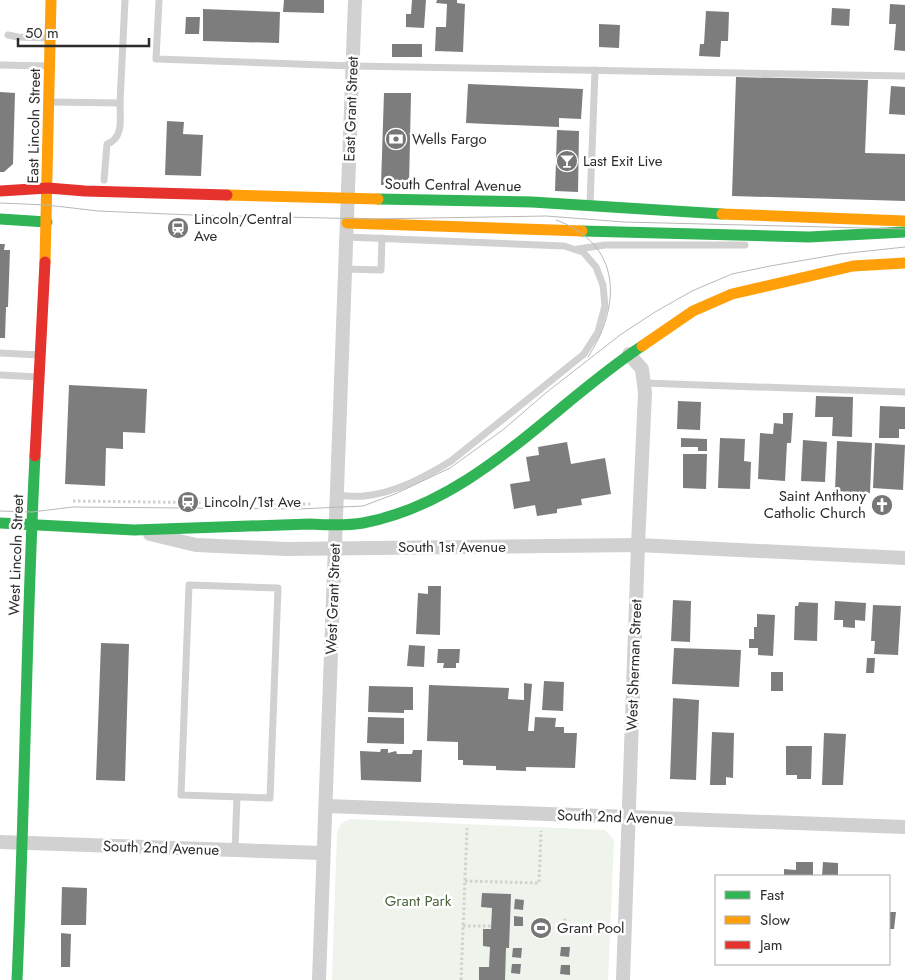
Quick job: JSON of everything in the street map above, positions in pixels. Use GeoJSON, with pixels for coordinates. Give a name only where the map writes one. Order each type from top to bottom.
{"type":"FeatureCollection","features":[{"type":"Feature","properties":{"kind":"main road","name":"East Lincoln Street"},"geometry":{"type":"LineString","coordinates":[[47,222],[51,0]]}},
{"type":"Feature","properties":{"kind":"main road","name":"South Central Avenue"},"geometry":{"type":"LineString","coordinates":[[0,190],[48,188],[84,191],[347,199],[532,202],[689,213],[905,221]]}},
{"type":"Feature","properties":{"kind":"main road"},"geometry":{"type":"LineString","coordinates":[[0,219],[47,222]]}},
{"type":"Feature","properties":{"kind":"main road"},"geometry":{"type":"LineString","coordinates":[[347,220],[715,236],[809,236],[905,232]]}},
{"type":"Feature","properties":{"kind":"main road","name":"West Lincoln Street"},"geometry":{"type":"LineString","coordinates":[[17,980],[32,524],[47,222]]}},
{"type":"Feature","properties":{"kind":"main road"},"geometry":{"type":"LineString","coordinates":[[134,530],[310,524],[335,525],[362,523],[402,513],[451,490],[497,459],[629,354],[693,311],[732,294],[854,266],[905,262]]}},
{"type":"Feature","properties":{"kind":"main road","name":"South 1st Avenue"},"geometry":{"type":"LineString","coordinates":[[0,523],[134,530]]}},
{"type":"Feature","properties":{"kind":"street","name":"East Grant Street"},"geometry":{"type":"LineString","coordinates":[[347,220],[355,0]]}},
{"type":"Feature","properties":{"kind":"street","name":"West Grant Street"},"geometry":{"type":"LineString","coordinates":[[318,980],[347,220]]}},
{"type":"Feature","properties":{"kind":"street","name":"West Sherman Street"},"geometry":{"type":"LineString","coordinates":[[623,980],[645,393],[642,369],[629,354]]}},
{"type":"Feature","properties":{"kind":"street","name":"South 1st Avenue"},"geometry":{"type":"LineString","coordinates":[[134,530],[196,545],[309,549],[638,545],[905,558]]}},
{"type":"Feature","properties":{"kind":"street","name":"South 2nd Avenue"},"geometry":{"type":"LineString","coordinates":[[326,806],[905,827]]}},
{"type":"Feature","properties":{"kind":"street","name":"South 2nd Avenue"},"geometry":{"type":"LineString","coordinates":[[0,842],[322,853]]}},
{"type":"Feature","properties":{"kind":"lane"},"geometry":{"type":"LineString","coordinates":[[104,180],[107,144],[115,140],[119,135],[125,0]]}},
{"type":"Feature","properties":{"kind":"lane"},"geometry":{"type":"LineString","coordinates":[[159,0],[156,59],[353,66],[905,76]]}},
{"type":"Feature","properties":{"kind":"lane"},"geometry":{"type":"LineString","coordinates":[[8,35],[50,38]]}},
{"type":"Feature","properties":{"kind":"lane"},"geometry":{"type":"LineString","coordinates":[[0,65],[50,66]]}},
{"type":"Feature","properties":{"kind":"lane"},"geometry":{"type":"LineString","coordinates":[[590,205],[595,70]]}},
{"type":"Feature","properties":{"kind":"lane"},"geometry":{"type":"LineString","coordinates":[[49,102],[120,103]]}},
{"type":"Feature","properties":{"kind":"lane"},"geometry":{"type":"LineString","coordinates":[[778,245],[809,236]]}},
{"type":"Feature","properties":{"kind":"lane"},"geometry":{"type":"LineString","coordinates":[[336,495],[364,496],[395,489],[428,475],[451,462],[584,354],[598,332],[605,306],[603,285],[596,267],[583,252],[576,249],[564,246],[346,237]]}},
{"type":"Feature","properties":{"kind":"lane"},"geometry":{"type":"LineString","coordinates":[[345,270],[381,270],[382,238]]}},
{"type":"Feature","properties":{"kind":"lane"},"geometry":{"type":"LineString","coordinates":[[576,249],[605,245],[749,245]]}},
{"type":"Feature","properties":{"kind":"lane"},"geometry":{"type":"LineString","coordinates":[[0,353],[40,355]]}},
{"type":"Feature","properties":{"kind":"lane"},"geometry":{"type":"LineString","coordinates":[[0,376],[39,376]]}},
{"type":"Feature","properties":{"kind":"lane"},"geometry":{"type":"LineString","coordinates":[[644,383],[905,392]]}},
{"type":"Feature","properties":{"kind":"lane"},"geometry":{"type":"LineString","coordinates":[[189,585],[278,588],[270,798],[237,796],[181,795],[189,585]]}},
{"type":"Feature","properties":{"kind":"lane"},"geometry":{"type":"LineString","coordinates":[[235,850],[237,796]]}},
{"type":"Feature","properties":{"kind":"path"},"geometry":{"type":"LineString","coordinates":[[73,501],[310,504]]}},
{"type":"Feature","properties":{"kind":"path"},"geometry":{"type":"LineString","coordinates":[[461,980],[466,828]]}},
{"type":"Feature","properties":{"kind":"path"},"geometry":{"type":"LineString","coordinates":[[465,881],[539,883],[541,831]]}},
{"type":"Feature","properties":{"kind":"path"},"geometry":{"type":"LineString","coordinates":[[564,931],[565,917]]}},
{"type":"Feature","properties":{"kind":"path"},"geometry":{"type":"LineString","coordinates":[[463,926],[491,926]]}},
{"type":"Feature","properties":{"kind":"green space","name":"Grant Park"},"geometry":{"type":"Polygon","coordinates":[[[350,819],[605,830],[614,840],[608,980],[332,980],[337,833],[341,824],[350,819]]]}},
{"type":"Feature","properties":{"kind":"building"},"geometry":{"type":"Polygon","coordinates":[[[284,0],[324,0],[324,13],[283,12],[284,0]]]}},
{"type":"Feature","properties":{"kind":"building"},"geometry":{"type":"Polygon","coordinates":[[[412,0],[426,0],[424,28],[406,27],[406,14],[411,14],[412,0]]]}},
{"type":"Feature","properties":{"kind":"building"},"geometry":{"type":"Polygon","coordinates":[[[437,0],[457,0],[457,3],[465,4],[463,52],[435,51],[436,27],[446,27],[447,4],[436,3],[437,0]]]}},
{"type":"Feature","properties":{"kind":"building"},"geometry":{"type":"Polygon","coordinates":[[[890,4],[905,5],[905,51],[894,50],[896,24],[889,24],[890,4]]]}},
{"type":"Feature","properties":{"kind":"building"},"geometry":{"type":"Polygon","coordinates":[[[832,8],[850,9],[849,26],[831,25],[832,8]]]}},
{"type":"Feature","properties":{"kind":"building"},"geometry":{"type":"Polygon","coordinates":[[[203,9],[280,12],[279,43],[203,41],[203,9]]]}},
{"type":"Feature","properties":{"kind":"building"},"geometry":{"type":"Polygon","coordinates":[[[706,11],[729,12],[728,41],[721,41],[720,57],[699,56],[700,44],[704,44],[706,11]]]}},
{"type":"Feature","properties":{"kind":"building"},"geometry":{"type":"Polygon","coordinates":[[[186,17],[200,17],[199,34],[185,34],[186,17]]]}},
{"type":"Feature","properties":{"kind":"building"},"geometry":{"type":"Polygon","coordinates":[[[599,24],[620,25],[619,48],[599,47],[599,24]]]}},
{"type":"Feature","properties":{"kind":"building"},"geometry":{"type":"Polygon","coordinates":[[[392,44],[422,44],[422,57],[392,57],[392,44]]]}},
{"type":"Feature","properties":{"kind":"building"},"geometry":{"type":"Polygon","coordinates":[[[736,77],[868,80],[865,153],[905,154],[905,201],[732,196],[736,77]]]}},
{"type":"Feature","properties":{"kind":"building"},"geometry":{"type":"Polygon","coordinates":[[[468,84],[583,89],[581,119],[559,118],[559,127],[466,123],[468,84]]]}},
{"type":"Feature","properties":{"kind":"building"},"geometry":{"type":"Polygon","coordinates":[[[891,86],[905,87],[905,115],[889,114],[891,86]]]}},
{"type":"Feature","properties":{"kind":"building"},"geometry":{"type":"Polygon","coordinates":[[[0,92],[15,93],[13,164],[4,172],[0,172],[0,92]]]}},
{"type":"Feature","properties":{"kind":"building","name":"Wells Fargo"},"geometry":{"type":"Polygon","coordinates":[[[384,93],[411,93],[409,186],[381,185],[384,93]]]}},
{"type":"Feature","properties":{"kind":"building"},"geometry":{"type":"Polygon","coordinates":[[[167,121],[184,122],[183,134],[203,135],[201,176],[165,175],[167,121]]]}},
{"type":"Feature","properties":{"kind":"building","name":"Last Exit Live"},"geometry":{"type":"Polygon","coordinates":[[[557,130],[579,131],[578,192],[555,191],[557,130]]]}},
{"type":"Feature","properties":{"kind":"building"},"geometry":{"type":"Polygon","coordinates":[[[0,244],[5,244],[4,250],[10,250],[5,338],[0,338],[0,244]]]}},
{"type":"Feature","properties":{"kind":"building"},"geometry":{"type":"Polygon","coordinates":[[[69,385],[147,389],[145,433],[123,432],[123,449],[106,448],[105,486],[65,484],[69,385]]]}},
{"type":"Feature","properties":{"kind":"building"},"geometry":{"type":"Polygon","coordinates":[[[816,396],[853,397],[852,437],[832,436],[833,417],[815,417],[816,396]]]}},
{"type":"Feature","properties":{"kind":"building"},"geometry":{"type":"Polygon","coordinates":[[[678,401],[701,402],[700,430],[677,429],[678,401]]]}},
{"type":"Feature","properties":{"kind":"building"},"geometry":{"type":"Polygon","coordinates":[[[880,406],[905,407],[905,429],[899,429],[899,438],[879,438],[880,406]]]}},
{"type":"Feature","properties":{"kind":"building"},"geometry":{"type":"Polygon","coordinates":[[[783,413],[793,413],[791,443],[787,443],[785,481],[758,479],[760,433],[773,434],[774,423],[783,424],[783,413]]]}},
{"type":"Feature","properties":{"kind":"building"},"geometry":{"type":"Polygon","coordinates":[[[681,438],[707,439],[707,451],[698,451],[698,447],[681,447],[681,438]]]}},
{"type":"Feature","properties":{"kind":"building"},"geometry":{"type":"Polygon","coordinates":[[[720,438],[745,439],[744,461],[751,462],[750,489],[718,488],[720,438]]]}},
{"type":"Feature","properties":{"kind":"building"},"geometry":{"type":"Polygon","coordinates":[[[803,440],[827,442],[825,482],[801,481],[803,440]]]}},
{"type":"Feature","properties":{"kind":"building"},"geometry":{"type":"Polygon","coordinates":[[[837,441],[872,443],[870,493],[835,491],[837,441]]]}},
{"type":"Feature","properties":{"kind":"building"},"geometry":{"type":"Polygon","coordinates":[[[567,442],[571,464],[605,458],[611,494],[581,499],[582,505],[557,509],[557,513],[537,516],[535,505],[514,509],[510,484],[530,481],[526,457],[539,455],[538,447],[567,442]]]}},
{"type":"Feature","properties":{"kind":"building"},"geometry":{"type":"Polygon","coordinates":[[[875,443],[905,445],[903,490],[873,488],[875,443]]]}},
{"type":"Feature","properties":{"kind":"building"},"geometry":{"type":"Polygon","coordinates":[[[683,454],[707,454],[706,489],[683,488],[683,454]]]}},
{"type":"Feature","properties":{"kind":"building"},"geometry":{"type":"Polygon","coordinates":[[[428,586],[441,586],[440,635],[416,634],[418,593],[428,594],[428,586]]]}},
{"type":"Feature","properties":{"kind":"building"},"geometry":{"type":"Polygon","coordinates":[[[673,600],[691,601],[690,642],[671,641],[673,600]]]}},
{"type":"Feature","properties":{"kind":"building"},"geometry":{"type":"Polygon","coordinates":[[[835,601],[866,603],[865,621],[855,620],[855,628],[843,627],[843,620],[834,620],[835,601]]]}},
{"type":"Feature","properties":{"kind":"building"},"geometry":{"type":"Polygon","coordinates":[[[799,602],[818,603],[817,641],[794,640],[795,606],[798,606],[799,602]]]}},
{"type":"Feature","properties":{"kind":"building"},"geometry":{"type":"Polygon","coordinates":[[[873,605],[901,606],[898,655],[874,654],[875,641],[871,641],[873,605]]]}},
{"type":"Feature","properties":{"kind":"building"},"geometry":{"type":"Polygon","coordinates":[[[757,614],[775,615],[773,656],[758,655],[758,648],[749,648],[749,639],[754,639],[754,627],[757,627],[757,614]]]}},
{"type":"Feature","properties":{"kind":"building"},"geometry":{"type":"Polygon","coordinates":[[[101,643],[129,644],[125,781],[96,780],[101,643]]]}},
{"type":"Feature","properties":{"kind":"building"},"geometry":{"type":"Polygon","coordinates":[[[409,645],[425,646],[424,667],[407,666],[409,645]]]}},
{"type":"Feature","properties":{"kind":"building"},"geometry":{"type":"Polygon","coordinates":[[[674,648],[741,650],[739,687],[672,684],[674,648]]]}},
{"type":"Feature","properties":{"kind":"building"},"geometry":{"type":"Polygon","coordinates":[[[438,649],[460,649],[459,663],[456,663],[456,668],[443,668],[444,663],[437,663],[438,649]]]}},
{"type":"Feature","properties":{"kind":"building"},"geometry":{"type":"Polygon","coordinates":[[[867,658],[875,658],[874,673],[866,673],[867,658]]]}},
{"type":"Feature","properties":{"kind":"building"},"geometry":{"type":"Polygon","coordinates":[[[771,672],[783,672],[783,691],[771,691],[771,672]]]}},
{"type":"Feature","properties":{"kind":"building"},"geometry":{"type":"Polygon","coordinates":[[[544,681],[564,682],[563,711],[542,710],[544,681]]]}},
{"type":"Feature","properties":{"kind":"building"},"geometry":{"type":"Polygon","coordinates":[[[524,683],[532,684],[528,731],[534,731],[535,717],[556,718],[555,727],[564,727],[564,733],[577,733],[575,768],[526,767],[526,771],[496,770],[496,766],[463,765],[463,760],[458,760],[458,742],[427,741],[429,685],[509,688],[508,699],[524,700],[524,683]]]}},
{"type":"Feature","properties":{"kind":"building"},"geometry":{"type":"Polygon","coordinates":[[[369,686],[413,687],[413,710],[404,710],[404,713],[368,712],[369,686]]]}},
{"type":"Feature","properties":{"kind":"building"},"geometry":{"type":"Polygon","coordinates":[[[673,698],[699,700],[696,780],[670,779],[673,698]]]}},
{"type":"Feature","properties":{"kind":"building"},"geometry":{"type":"Polygon","coordinates":[[[368,717],[404,718],[404,744],[367,743],[368,717]]]}},
{"type":"Feature","properties":{"kind":"building"},"geometry":{"type":"Polygon","coordinates":[[[712,732],[734,733],[733,778],[726,777],[726,785],[710,785],[712,732]]]}},
{"type":"Feature","properties":{"kind":"building"},"geometry":{"type":"Polygon","coordinates":[[[824,733],[846,734],[843,785],[822,785],[824,733]]]}},
{"type":"Feature","properties":{"kind":"building"},"geometry":{"type":"Polygon","coordinates":[[[786,746],[812,746],[811,779],[797,779],[797,775],[786,775],[786,746]]]}},
{"type":"Feature","properties":{"kind":"building"},"geometry":{"type":"Polygon","coordinates":[[[381,749],[388,749],[388,753],[396,751],[397,754],[412,754],[413,750],[422,750],[421,782],[361,780],[360,751],[380,752],[381,749]]]}},
{"type":"Feature","properties":{"kind":"building"},"geometry":{"type":"Polygon","coordinates":[[[796,862],[813,862],[813,875],[784,875],[784,869],[796,870],[796,862]]]}},
{"type":"Feature","properties":{"kind":"building"},"geometry":{"type":"Polygon","coordinates":[[[823,862],[838,863],[838,875],[822,875],[823,862]]]}},
{"type":"Feature","properties":{"kind":"building"},"geometry":{"type":"Polygon","coordinates":[[[62,887],[87,888],[86,925],[61,925],[62,887]]]}},
{"type":"Feature","properties":{"kind":"building"},"geometry":{"type":"Polygon","coordinates":[[[482,893],[511,894],[509,948],[506,948],[505,980],[479,980],[479,967],[489,967],[490,947],[483,946],[483,929],[491,929],[492,908],[481,907],[482,893]]]}},
{"type":"Feature","properties":{"kind":"building"},"geometry":{"type":"Polygon","coordinates":[[[515,899],[524,900],[523,910],[514,909],[515,899]]]}},
{"type":"Feature","properties":{"kind":"building"},"geometry":{"type":"Polygon","coordinates":[[[890,912],[896,912],[894,929],[890,929],[890,912]]]}},
{"type":"Feature","properties":{"kind":"building"},"geometry":{"type":"Polygon","coordinates":[[[514,916],[523,917],[523,926],[514,926],[514,916]]]}},
{"type":"Feature","properties":{"kind":"building"},"geometry":{"type":"Polygon","coordinates":[[[61,933],[71,934],[70,967],[61,967],[61,933]]]}},
{"type":"Feature","properties":{"kind":"building"},"geometry":{"type":"Polygon","coordinates":[[[561,947],[570,947],[569,957],[560,956],[561,947]]]}},
{"type":"Feature","properties":{"kind":"building"},"geometry":{"type":"Polygon","coordinates":[[[513,948],[522,948],[521,958],[512,957],[513,948]]]}},
{"type":"Feature","properties":{"kind":"building"},"geometry":{"type":"Polygon","coordinates":[[[512,964],[521,964],[520,974],[511,973],[512,964]]]}},
{"type":"Feature","properties":{"kind":"building"},"geometry":{"type":"Polygon","coordinates":[[[561,965],[570,965],[570,975],[560,974],[561,965]]]}},
{"type":"Feature","properties":{"kind":"tram line"},"geometry":{"type":"LineString","coordinates":[[0,203],[47,205],[98,211],[192,215],[373,219],[546,216],[624,222],[905,229]]}},
{"type":"Feature","properties":{"kind":"tram line"},"geometry":{"type":"LineString","coordinates":[[556,220],[578,231],[594,244],[604,260],[610,278],[607,317],[588,357]]}},
{"type":"Feature","properties":{"kind":"tram line"},"geometry":{"type":"LineString","coordinates":[[0,511],[32,512],[73,507],[299,509],[363,506],[395,494],[450,468],[504,429],[547,392],[620,335],[692,291],[732,274],[770,266],[840,254],[905,247]]}},
{"type":"Feature","properties":{"kind":"traffic: fast"},"geometry":{"type":"LineString","coordinates":[[378,199],[532,202],[722,214]]}},
{"type":"Feature","properties":{"kind":"traffic: fast"},"geometry":{"type":"LineString","coordinates":[[0,219],[47,222]]}},
{"type":"Feature","properties":{"kind":"traffic: fast"},"geometry":{"type":"LineString","coordinates":[[582,231],[809,237],[905,232]]}},
{"type":"Feature","properties":{"kind":"traffic: fast"},"geometry":{"type":"LineString","coordinates":[[0,523],[134,530],[310,524],[343,525],[363,523],[403,512],[441,495],[477,474],[608,370],[642,346]]}},
{"type":"Feature","properties":{"kind":"traffic: fast"},"geometry":{"type":"LineString","coordinates":[[17,980],[35,456]]}},
{"type":"Feature","properties":{"kind":"traffic: slow"},"geometry":{"type":"LineString","coordinates":[[45,262],[51,0]]}},
{"type":"Feature","properties":{"kind":"traffic: slow"},"geometry":{"type":"LineString","coordinates":[[227,195],[378,199]]}},
{"type":"Feature","properties":{"kind":"traffic: slow"},"geometry":{"type":"LineString","coordinates":[[722,214],[905,221]]}},
{"type":"Feature","properties":{"kind":"traffic: slow"},"geometry":{"type":"LineString","coordinates":[[347,223],[582,231]]}},
{"type":"Feature","properties":{"kind":"traffic: slow"},"geometry":{"type":"LineString","coordinates":[[642,346],[693,311],[732,294],[853,266],[905,263]]}},
{"type":"Feature","properties":{"kind":"traffic: jam"},"geometry":{"type":"LineString","coordinates":[[0,191],[48,188],[85,191],[227,195]]}},
{"type":"Feature","properties":{"kind":"traffic: jam"},"geometry":{"type":"LineString","coordinates":[[35,456],[45,262]]}},
{"type":"Feature","properties":{"kind":"place","name":"Wells Fargo"},"geometry":{"type":"Point","coordinates":[396,139]}},
{"type":"Feature","properties":{"kind":"place","name":"Last Exit Live"},"geometry":{"type":"Point","coordinates":[567,161]}},
{"type":"Feature","properties":{"kind":"place","name":"Lincoln/Central Ave"},"geometry":{"type":"Point","coordinates":[178,228]}},
{"type":"Feature","properties":{"kind":"place","name":"Lincoln/1st Ave"},"geometry":{"type":"Point","coordinates":[188,502]}},
{"type":"Feature","properties":{"kind":"place","name":"Saint Anthony Catholic Church"},"geometry":{"type":"Point","coordinates":[882,505]}},
{"type":"Feature","properties":{"kind":"place","name":"Grant Pool"},"geometry":{"type":"Point","coordinates":[541,928]}}]}
